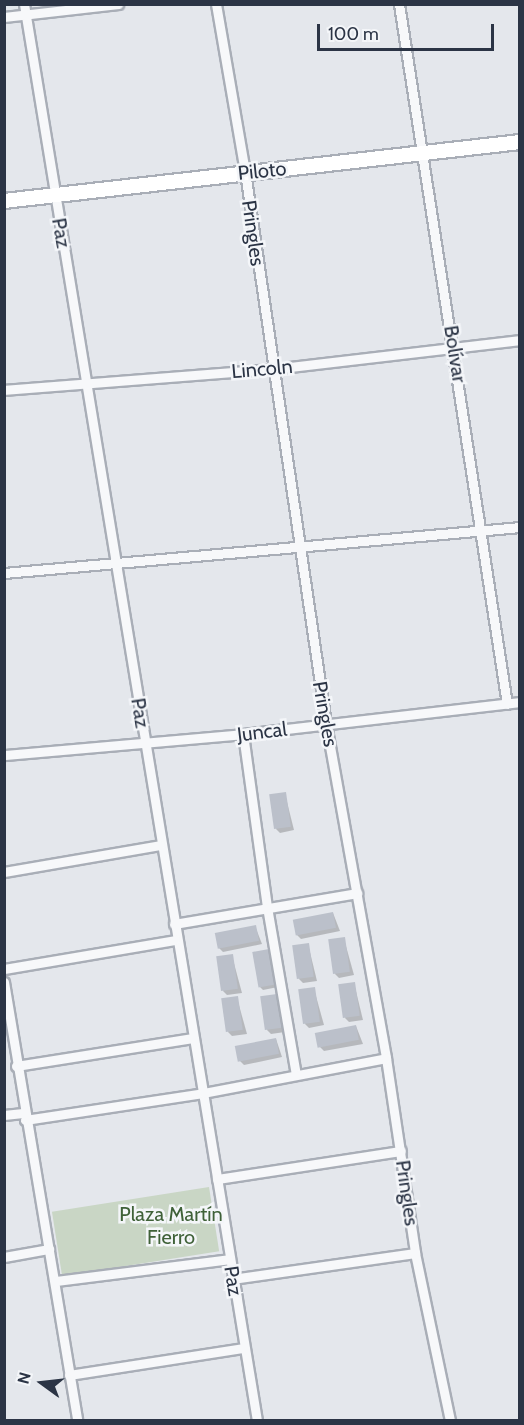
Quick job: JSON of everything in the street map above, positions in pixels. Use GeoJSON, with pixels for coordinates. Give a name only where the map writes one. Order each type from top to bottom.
{"type":"FeatureCollection","features":[{"type":"Feature","properties":{"kind":"main road","name":"Piloto"},"geometry":{"type":"LineString","coordinates":[[4,201],[245,172],[423,155],[519,142]]}},
{"type":"Feature","properties":{"kind":"street","name":"Paz"},"geometry":{"type":"LineString","coordinates":[[24,4],[117,563],[175,940],[203,1093],[257,1420]]}},
{"type":"Feature","properties":{"kind":"street"},"geometry":{"type":"LineString","coordinates":[[4,17],[118,4]]}},
{"type":"Feature","properties":{"kind":"street","name":"Pringles"},"geometry":{"type":"LineString","coordinates":[[216,4],[245,172],[298,546],[326,724],[386,1058],[416,1253],[450,1420]]}},
{"type":"Feature","properties":{"kind":"street","name":"Bolívar"},"geometry":{"type":"LineString","coordinates":[[399,4],[507,704]]}},
{"type":"Feature","properties":{"kind":"street","name":"Lincoln"},"geometry":{"type":"LineString","coordinates":[[4,390],[273,369],[454,350],[519,340]]}},
{"type":"Feature","properties":{"kind":"street"},"geometry":{"type":"LineString","coordinates":[[4,573],[519,527]]}},
{"type":"Feature","properties":{"kind":"street","name":"Juncal"},"geometry":{"type":"LineString","coordinates":[[4,755],[243,734],[519,702]]}},
{"type":"Feature","properties":{"kind":"street"},"geometry":{"type":"LineString","coordinates":[[243,734],[267,907],[296,1075]]}},
{"type":"Feature","properties":{"kind":"street"},"geometry":{"type":"LineString","coordinates":[[4,872],[160,845]]}},
{"type":"Feature","properties":{"kind":"street"},"geometry":{"type":"LineString","coordinates":[[174,924],[357,893]]}},
{"type":"Feature","properties":{"kind":"street"},"geometry":{"type":"LineString","coordinates":[[4,969],[175,940]]}},
{"type":"Feature","properties":{"kind":"street"},"geometry":{"type":"LineString","coordinates":[[4,982],[24,1116],[56,1281],[77,1420]]}},
{"type":"Feature","properties":{"kind":"street"},"geometry":{"type":"LineString","coordinates":[[16,1066],[193,1038]]}},
{"type":"Feature","properties":{"kind":"street"},"geometry":{"type":"LineString","coordinates":[[4,1115],[24,1116],[203,1093],[386,1058]]}},
{"type":"Feature","properties":{"kind":"street"},"geometry":{"type":"LineString","coordinates":[[216,1179],[401,1151]]}},
{"type":"Feature","properties":{"kind":"street"},"geometry":{"type":"LineString","coordinates":[[4,1257],[49,1249]]}},
{"type":"Feature","properties":{"kind":"street"},"geometry":{"type":"LineString","coordinates":[[232,1279],[416,1253]]}},
{"type":"Feature","properties":{"kind":"street"},"geometry":{"type":"LineString","coordinates":[[56,1281],[230,1259]]}},
{"type":"Feature","properties":{"kind":"street"},"geometry":{"type":"LineString","coordinates":[[69,1375],[244,1348]]}},
{"type":"Feature","properties":{"kind":"green space","name":"Plaza Martín Fierro"},"geometry":{"type":"Polygon","coordinates":[[[209,1187],[219,1251],[62,1276],[52,1212],[209,1187]]]}},
{"type":"Feature","properties":{"kind":"building"},"geometry":{"type":"Polygon","coordinates":[[[286,792],[291,827],[274,829],[269,794],[286,792]]]}},
{"type":"Feature","properties":{"kind":"building"},"geometry":{"type":"Polygon","coordinates":[[[333,912],[336,928],[296,936],[293,920],[333,912]]]}},
{"type":"Feature","properties":{"kind":"building"},"geometry":{"type":"Polygon","coordinates":[[[256,925],[259,941],[218,949],[215,933],[256,925]]]}},
{"type":"Feature","properties":{"kind":"building"},"geometry":{"type":"Polygon","coordinates":[[[345,937],[350,972],[333,974],[328,939],[345,937]]]}},
{"type":"Feature","properties":{"kind":"building"},"geometry":{"type":"Polygon","coordinates":[[[309,943],[314,977],[297,979],[292,945],[309,943]]]}},
{"type":"Feature","properties":{"kind":"building"},"geometry":{"type":"Polygon","coordinates":[[[269,949],[275,984],[259,987],[252,952],[269,949]]]}},
{"type":"Feature","properties":{"kind":"building"},"geometry":{"type":"Polygon","coordinates":[[[233,954],[238,989],[221,991],[216,956],[233,954]]]}},
{"type":"Feature","properties":{"kind":"building"},"geometry":{"type":"Polygon","coordinates":[[[355,982],[360,1016],[343,1018],[338,984],[355,982]]]}},
{"type":"Feature","properties":{"kind":"building"},"geometry":{"type":"Polygon","coordinates":[[[315,987],[320,1022],[303,1024],[298,989],[315,987]]]}},
{"type":"Feature","properties":{"kind":"building"},"geometry":{"type":"Polygon","coordinates":[[[277,994],[282,1028],[265,1030],[260,996],[277,994]]]}},
{"type":"Feature","properties":{"kind":"building"},"geometry":{"type":"Polygon","coordinates":[[[238,996],[243,1030],[226,1032],[221,998],[238,996]]]}},
{"type":"Feature","properties":{"kind":"building"},"geometry":{"type":"Polygon","coordinates":[[[356,1025],[359,1040],[318,1048],[315,1033],[356,1025]]]}},
{"type":"Feature","properties":{"kind":"building"},"geometry":{"type":"Polygon","coordinates":[[[276,1038],[279,1054],[238,1062],[235,1046],[276,1038]]]}}]}
